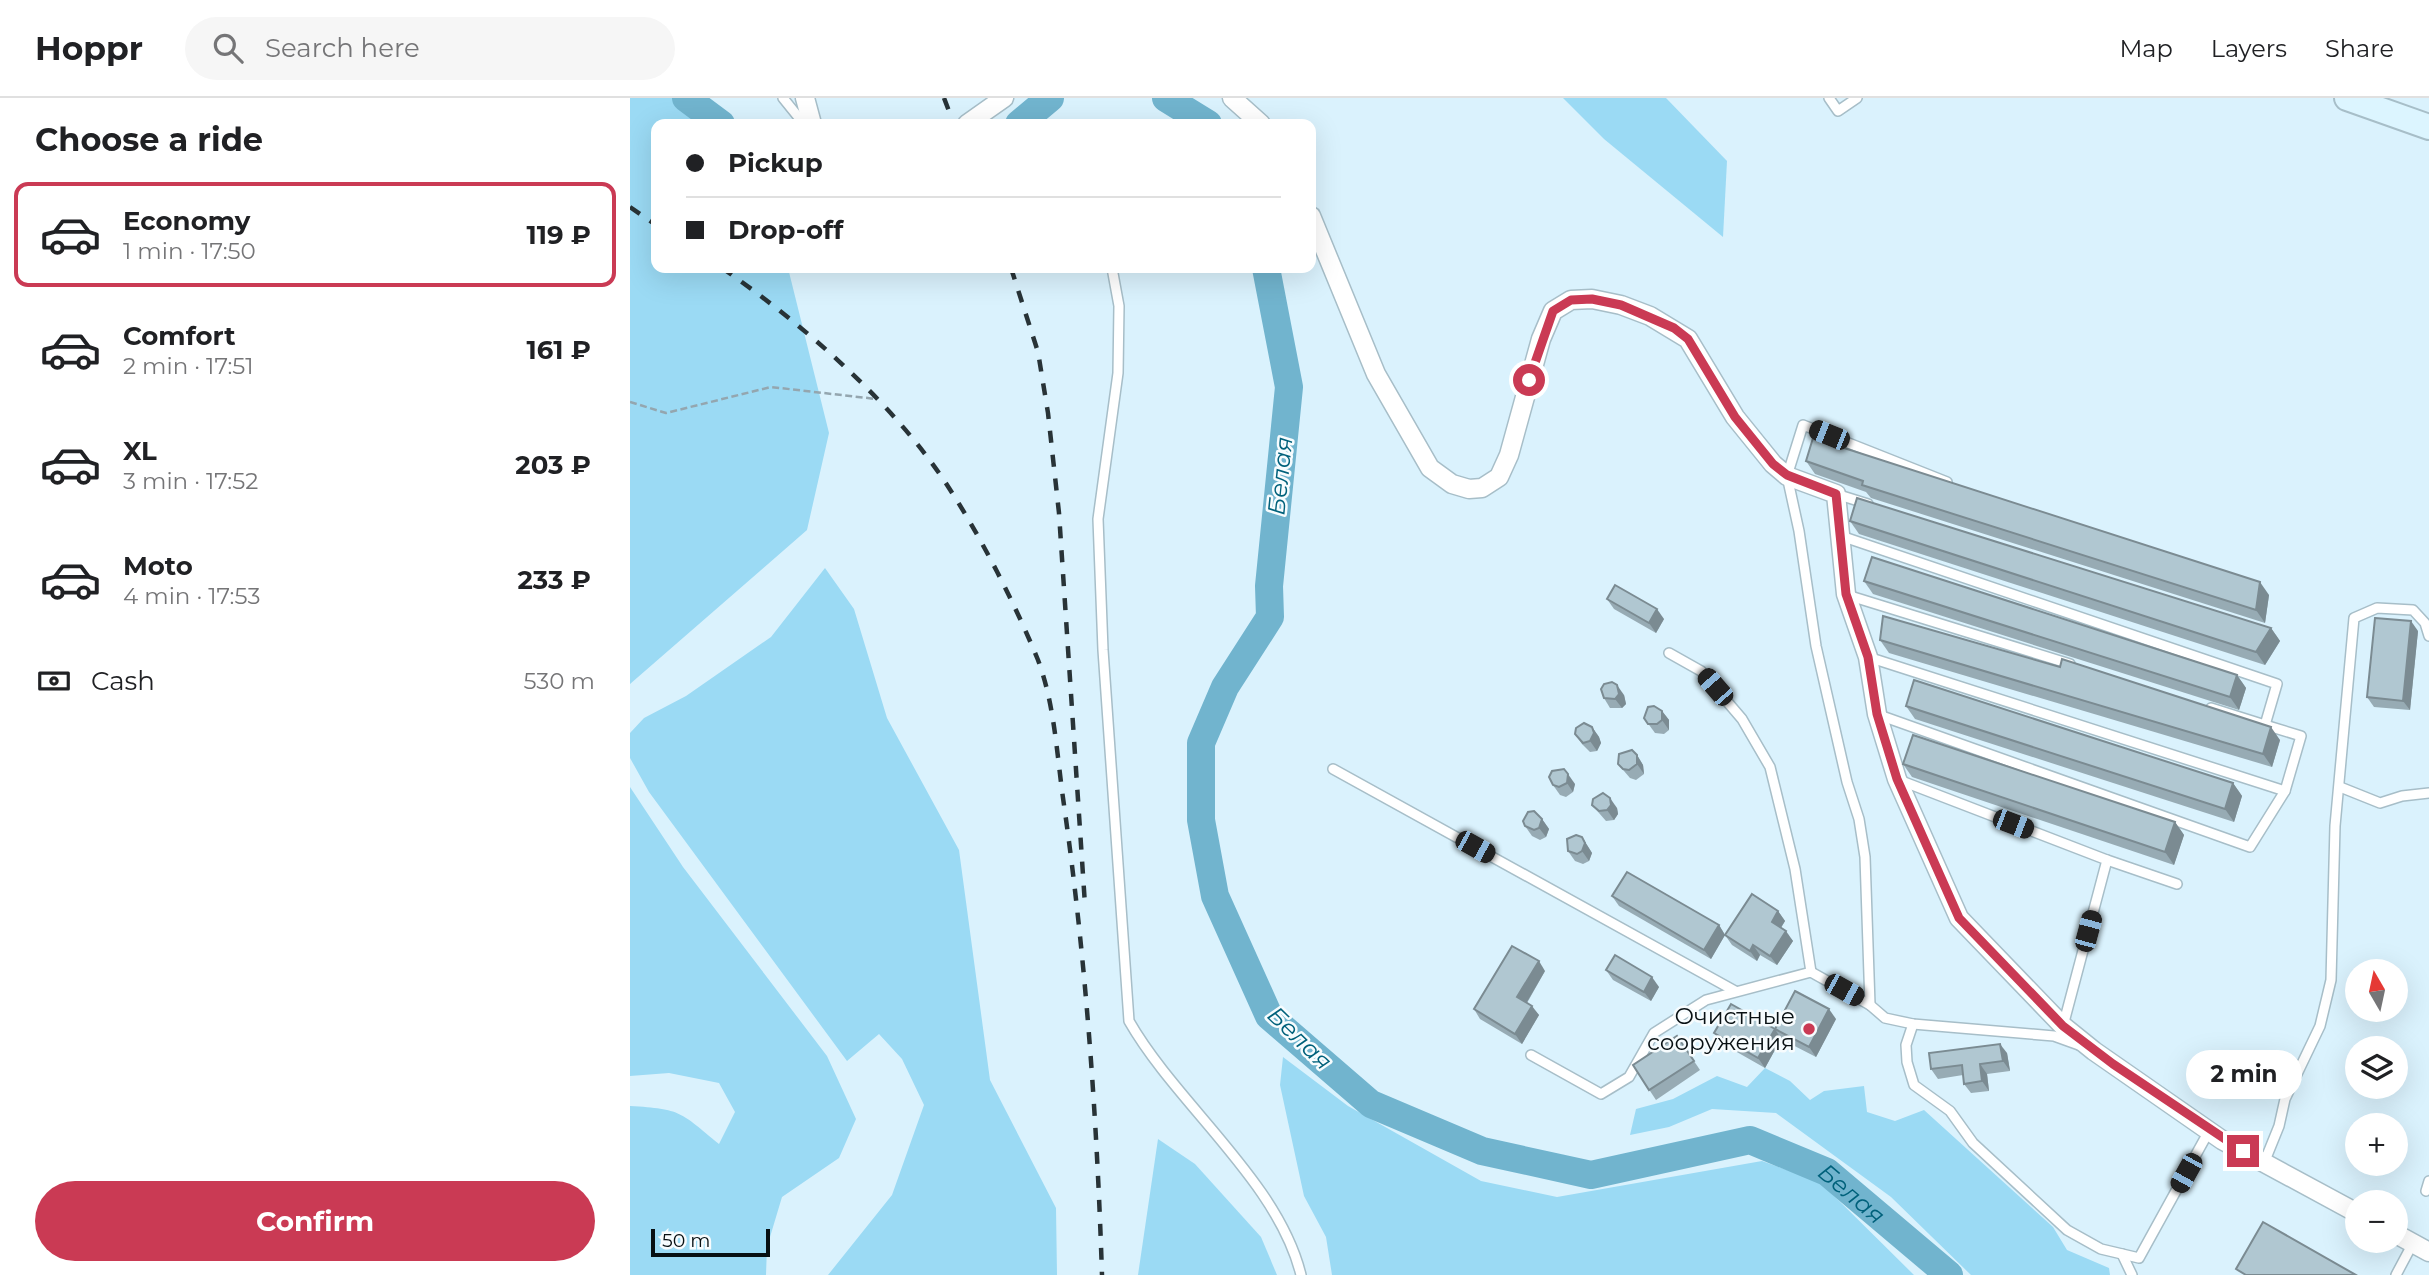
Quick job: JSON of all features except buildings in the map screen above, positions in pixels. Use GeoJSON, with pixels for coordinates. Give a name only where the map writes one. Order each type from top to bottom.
{"type":"FeatureCollection","features":[{"type":"Feature","properties":{"kind":"main road"},"geometry":{"type":"LineString","coordinates":[[2347,98],[2429,127]]}},
{"type":"Feature","properties":{"kind":"street"},"geometry":{"type":"LineString","coordinates":[[805,98],[811,119]]}},
{"type":"Feature","properties":{"kind":"street"},"geometry":{"type":"LineString","coordinates":[[974,119],[1004,98]]}},
{"type":"Feature","properties":{"kind":"street"},"geometry":{"type":"LineString","coordinates":[[1232,98],[1255,119]]}},
{"type":"Feature","properties":{"kind":"street"},"geometry":{"type":"LineString","coordinates":[[1316,228],[1376,374],[1430,468],[1452,484],[1469,489],[1482,488],[1499,477],[1509,455],[1541,339],[1553,311],[1571,300],[1592,299],[1621,305],[1650,316],[1688,339],[1735,417],[1773,464],[1787,475],[1836,494],[1846,594],[1868,657],[1877,714],[1897,779],[1959,918],[2063,1026],[2094,1051],[2209,1131],[2345,1207]]}},
{"type":"Feature","properties":{"kind":"lane"},"geometry":{"type":"LineString","coordinates":[[783,98],[800,119]]}},
{"type":"Feature","properties":{"kind":"lane"},"geometry":{"type":"LineString","coordinates":[[1829,98],[1838,111],[1857,98]]}},
{"type":"Feature","properties":{"kind":"lane"},"geometry":{"type":"LineString","coordinates":[[1113,273],[1119,306],[1118,373],[1098,519],[1103,650],[1129,1021],[1148,1055],[1272,1207],[1297,1259],[1301,1275]]}},
{"type":"Feature","properties":{"kind":"lane"},"geometry":{"type":"LineString","coordinates":[[1870,1004],[1865,857],[1816,646],[1799,531],[1787,475],[1803,425],[1959,486]]}},
{"type":"Feature","properties":{"kind":"lane"},"geometry":{"type":"LineString","coordinates":[[1836,494],[1876,506]]}},
{"type":"Feature","properties":{"kind":"lane"},"geometry":{"type":"LineString","coordinates":[[1839,536],[2277,684],[2265,725]]}},
{"type":"Feature","properties":{"kind":"lane"},"geometry":{"type":"LineString","coordinates":[[1846,594],[2082,668]]}},
{"type":"Feature","properties":{"kind":"lane"},"geometry":{"type":"LineString","coordinates":[[2264,1163],[2279,1126],[2285,1099],[2320,1026],[2331,980],[2335,826],[2354,618],[2376,608],[2413,610],[2425,623],[2429,636]]}},
{"type":"Feature","properties":{"kind":"lane"},"geometry":{"type":"LineString","coordinates":[[1669,653],[1701,671],[1742,719],[1770,767],[1795,869],[1811,972]]}},
{"type":"Feature","properties":{"kind":"lane"},"geometry":{"type":"LineString","coordinates":[[1868,657],[2285,792]]}},
{"type":"Feature","properties":{"kind":"lane"},"geometry":{"type":"LineString","coordinates":[[1877,714],[2250,847],[2285,792],[2301,736],[2200,704]]}},
{"type":"Feature","properties":{"kind":"lane"},"geometry":{"type":"LineString","coordinates":[[1333,769],[1735,991]]}},
{"type":"Feature","properties":{"kind":"lane"},"geometry":{"type":"LineString","coordinates":[[1897,779],[2106,860],[2177,884]]}},
{"type":"Feature","properties":{"kind":"lane"},"geometry":{"type":"LineString","coordinates":[[2340,787],[2380,803],[2402,796],[2429,793]]}},
{"type":"Feature","properties":{"kind":"lane"},"geometry":{"type":"LineString","coordinates":[[2063,1026],[2106,860]]}},
{"type":"Feature","properties":{"kind":"lane"},"geometry":{"type":"LineString","coordinates":[[1531,1055],[1601,1094],[1629,1077],[1654,1033],[1706,1000],[1811,972],[1870,1004],[1885,1018],[1913,1024],[2054,1037],[2094,1051]]}},
{"type":"Feature","properties":{"kind":"lane"},"geometry":{"type":"LineString","coordinates":[[1913,1024],[1906,1045],[1907,1062],[1914,1085],[1950,1111],[1973,1143],[2067,1230],[2101,1249],[2139,1258],[2209,1131]]}},
{"type":"Feature","properties":{"kind":"lane"},"geometry":{"type":"LineString","coordinates":[[2396,1275],[2421,1248]]}},
{"type":"Feature","properties":{"kind":"lane"},"geometry":{"type":"LineString","coordinates":[[2122,1254],[2132,1275]]}},
{"type":"Feature","properties":{"kind":"path"},"geometry":{"type":"LineString","coordinates":[[630,402],[666,413],[771,387],[876,400]]}},
{"type":"Feature","properties":{"kind":"shaded area"},"geometry":{"type":"Polygon","coordinates":[[[630,98],[697,98],[713,119],[651,119],[651,273],[789,273],[829,433],[807,530],[630,684],[630,98]]]}},
{"type":"Feature","properties":{"kind":"shaded area"},"geometry":{"type":"Polygon","coordinates":[[[1563,98],[1666,98],[1727,161],[1723,237],[1604,139],[1563,98]]]}},
{"type":"Feature","properties":{"kind":"shaded area"},"geometry":{"type":"Polygon","coordinates":[[[825,568],[854,609],[887,718],[959,850],[990,1080],[1056,1208],[1057,1275],[828,1275],[892,1195],[924,1105],[902,1059],[879,1034],[847,1061],[649,792],[630,758],[630,733],[644,718],[686,696],[771,637],[825,568]]]}},
{"type":"Feature","properties":{"kind":"shaded area"},"geometry":{"type":"Polygon","coordinates":[[[630,787],[683,867],[827,1056],[856,1119],[839,1158],[782,1197],[767,1247],[766,1275],[630,1275],[630,1106],[679,1114],[719,1144],[735,1112],[719,1083],[669,1073],[630,1076],[630,787]]]}},
{"type":"Feature","properties":{"kind":"shaded area"},"geometry":{"type":"Polygon","coordinates":[[[1283,1057],[1348,1106],[1481,1181],[1557,1197],[1762,1161],[1820,1182],[1914,1275],[1332,1275],[1326,1237],[1304,1196],[1280,1085],[1283,1057]]]}},
{"type":"Feature","properties":{"kind":"shaded area"},"geometry":{"type":"Polygon","coordinates":[[[1765,1068],[1790,1081],[1810,1100],[1824,1091],[1864,1086],[1867,1112],[1895,1121],[1924,1110],[2053,1227],[2067,1250],[2109,1268],[2110,1275],[1971,1275],[1891,1197],[1776,1113],[1712,1109],[1669,1127],[1630,1135],[1636,1109],[1673,1099],[1717,1076],[1747,1087],[1765,1068]]]}},
{"type":"Feature","properties":{"kind":"shaded area"},"geometry":{"type":"Polygon","coordinates":[[[1158,1139],[1195,1164],[1261,1237],[1277,1275],[1138,1275],[1158,1139]]]}},
{"type":"Feature","properties":{"kind":"waterway","name":"Белая"},"geometry":{"type":"LineString","coordinates":[[686,98],[714,119]]}},
{"type":"Feature","properties":{"kind":"waterway","name":"Белая"},"geometry":{"type":"LineString","coordinates":[[1025,119],[1050,98]]}},
{"type":"Feature","properties":{"kind":"waterway","name":"Белая"},"geometry":{"type":"LineString","coordinates":[[1166,98],[1200,119]]}},
{"type":"Feature","properties":{"kind":"waterway","name":"Белая"},"geometry":{"type":"LineString","coordinates":[[1267,273],[1289,387],[1269,586],[1270,617],[1225,687],[1201,743],[1201,820],[1215,896],[1269,1016],[1371,1104],[1482,1151],[1591,1175],[1750,1140],[1827,1172],[1949,1275]]}},
{"type":"Feature","properties":{"kind":"railway"},"geometry":{"type":"LineString","coordinates":[[944,98],[952,119]]}},
{"type":"Feature","properties":{"kind":"railway"},"geometry":{"type":"LineString","coordinates":[[630,207],[651,222]]}},
{"type":"Feature","properties":{"kind":"railway"},"geometry":{"type":"LineString","coordinates":[[729,273],[815,340],[903,426],[961,507],[1009,595],[1038,660],[1055,732],[1079,922],[1094,1099],[1102,1275]]}},
{"type":"Feature","properties":{"kind":"railway"},"geometry":{"type":"LineString","coordinates":[[1013,273],[1038,352],[1048,413],[1059,513],[1085,905]]}},
{"type":"Feature","properties":{"kind":"place","name":"Очистные сооружения"},"geometry":{"type":"Point","coordinates":[1809,1029]}},
{"type":"Feature","properties":{"kind":"route"},"geometry":{"type":"LineString","coordinates":[[1529,380],[1541,339],[1553,311],[1571,300],[1592,299],[1621,305],[1674,328],[1688,339],[1735,417],[1773,464],[1787,475],[1836,494],[1846,594],[1868,657],[1877,714],[1897,779],[1959,918],[2063,1026],[2094,1051],[2222,1140],[2243,1151]]}}]}
